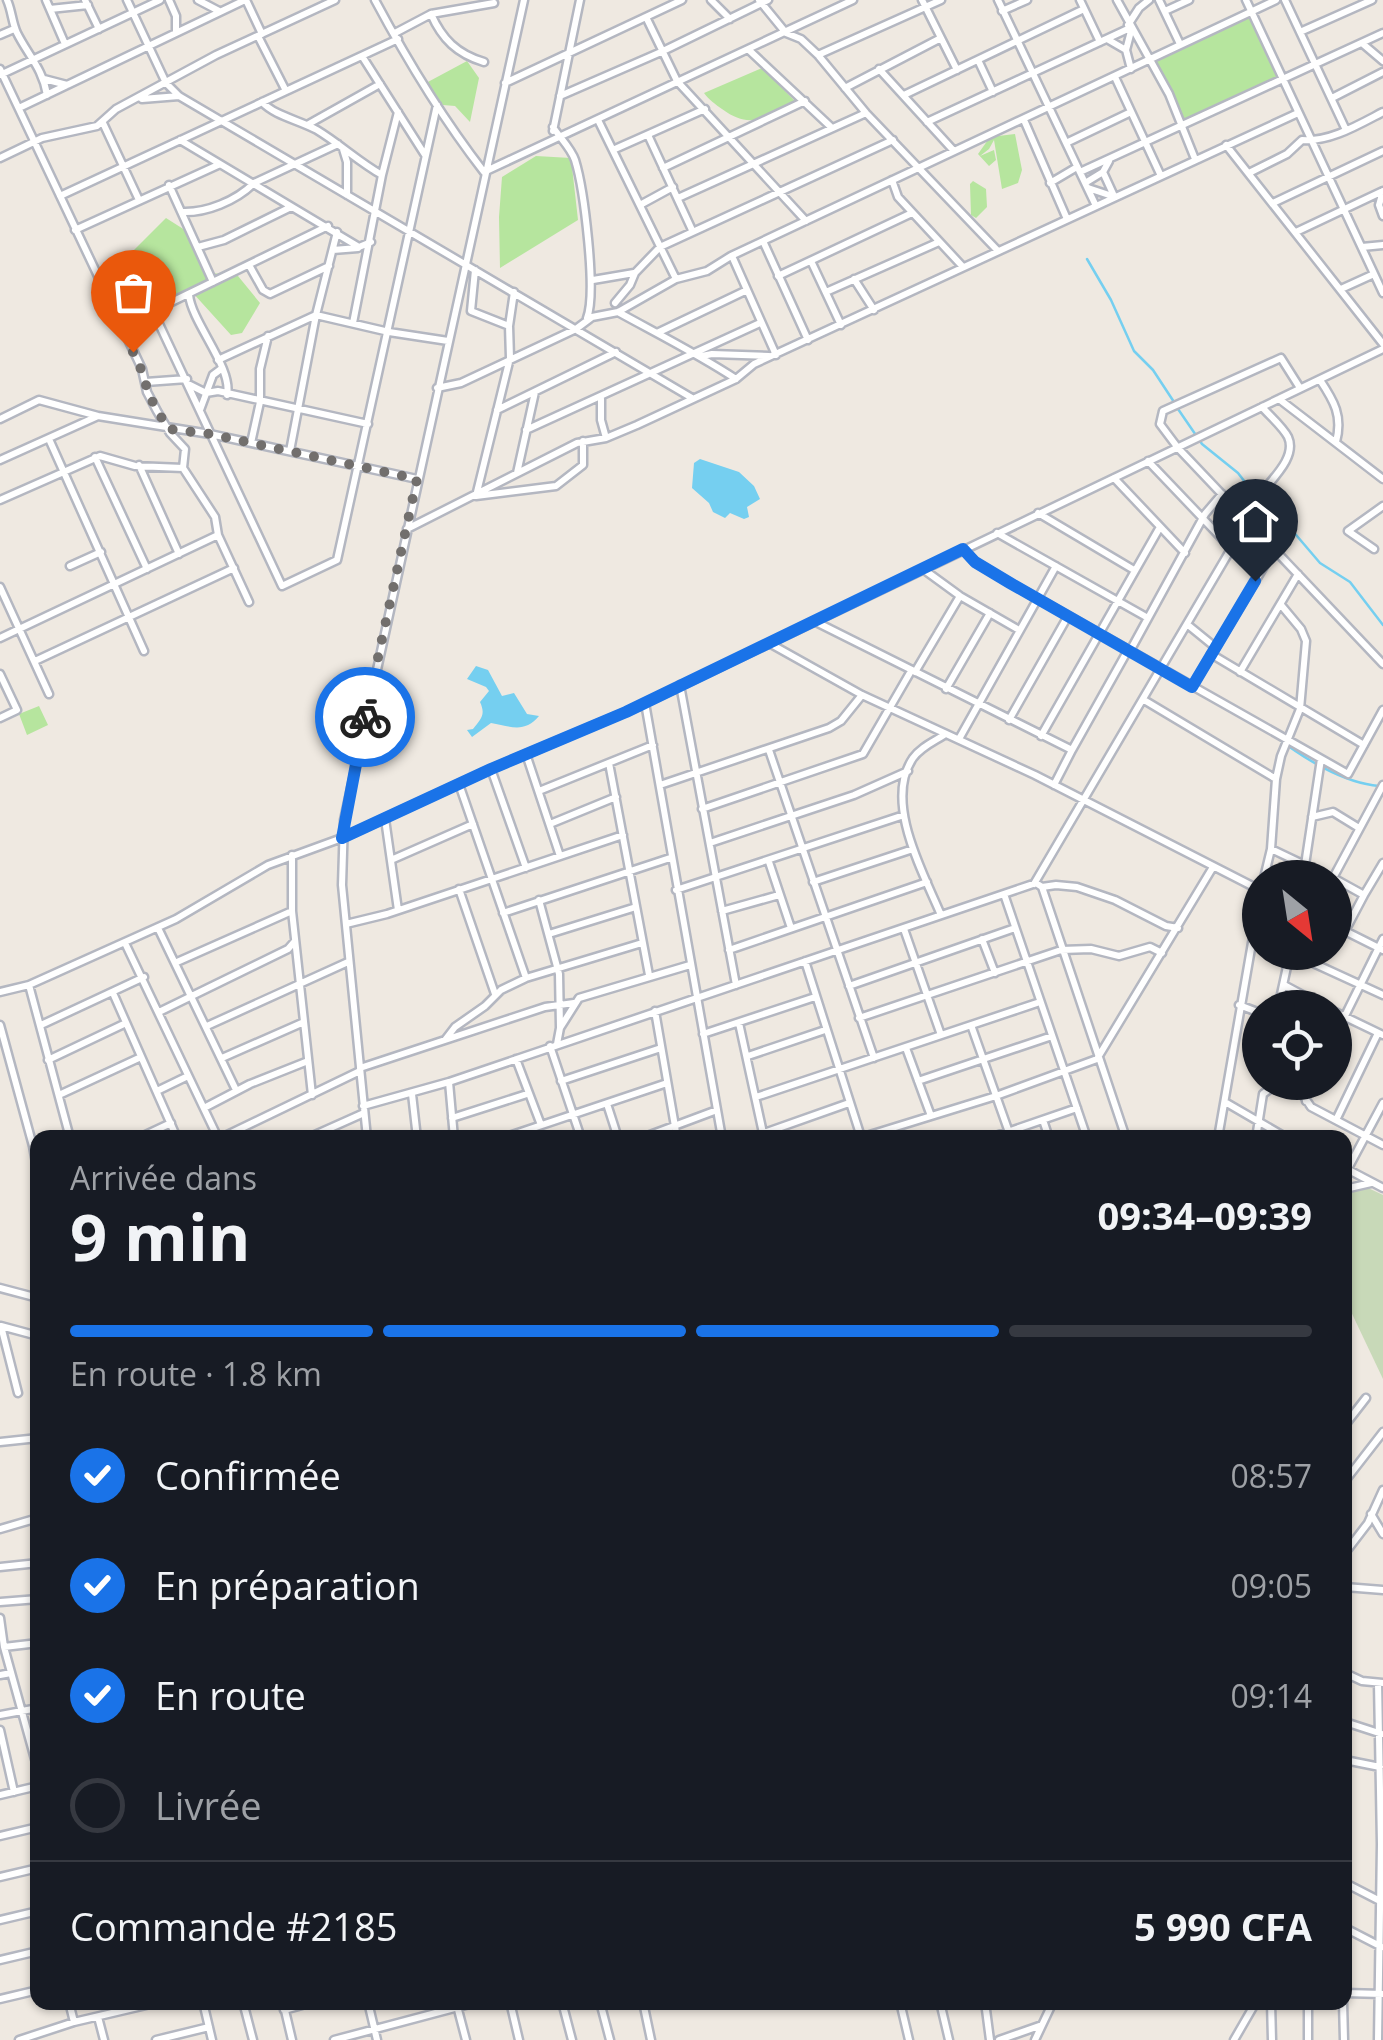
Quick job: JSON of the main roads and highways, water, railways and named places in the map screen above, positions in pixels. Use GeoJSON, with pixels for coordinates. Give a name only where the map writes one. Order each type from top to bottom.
{"type":"FeatureCollection","features":[{"type":"Feature","properties":{"kind":"water"},"geometry":{"type":"Polygon","coordinates":[[[700,459],[739,472],[754,486],[760,499],[747,507],[749,517],[730,513],[725,518],[713,512],[692,488],[694,463],[700,459]]]}},
{"type":"Feature","properties":{"kind":"water"},"geometry":{"type":"Polygon","coordinates":[[[476,666],[488,670],[502,696],[514,693],[527,714],[539,716],[522,727],[491,723],[472,737],[467,730],[473,729],[483,714],[480,702],[489,691],[467,679],[476,666]]]}},
{"type":"Feature","properties":{"kind":"waterway"},"geometry":{"type":"LineString","coordinates":[[1087,259],[1134,351],[1153,370],[1174,402]]}},
{"type":"Feature","properties":{"kind":"waterway"},"geometry":{"type":"LineString","coordinates":[[1178,409],[1202,444],[1238,473],[1255,495]]}},
{"type":"Feature","properties":{"kind":"waterway"},"geometry":{"type":"LineString","coordinates":[[1260,501],[1320,563],[1350,582],[1383,625]]}},
{"type":"Feature","properties":{"kind":"waterway"},"geometry":{"type":"LineString","coordinates":[[1275,736],[1324,768],[1379,786]]}}]}
